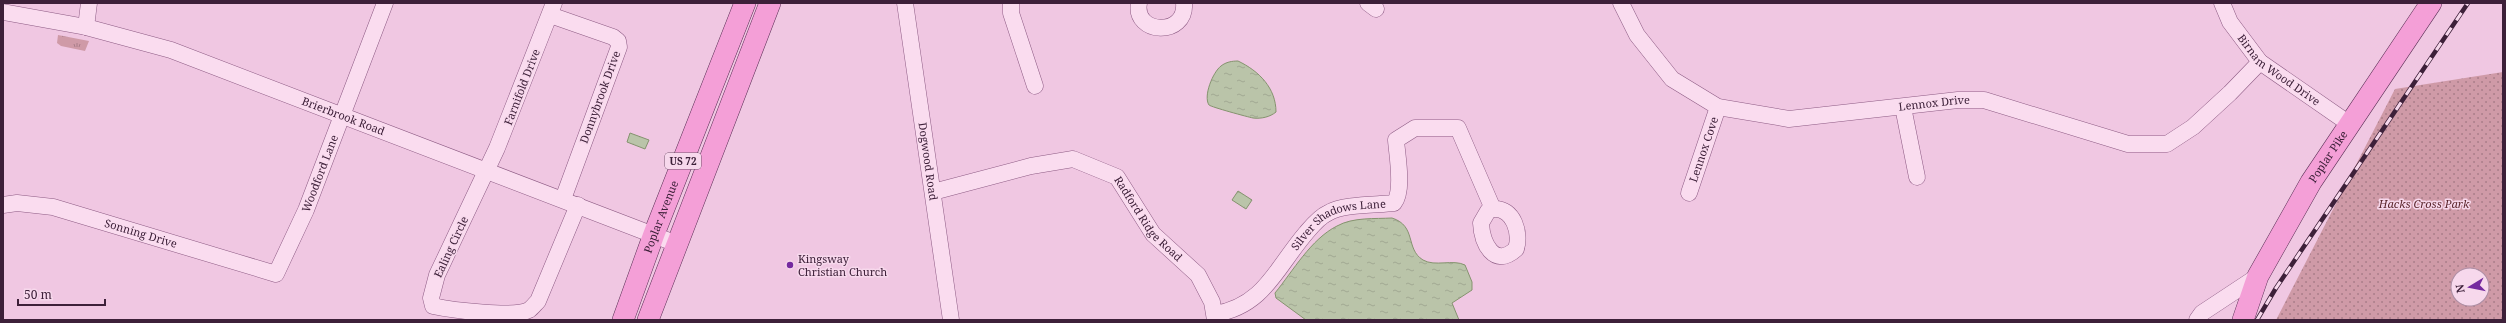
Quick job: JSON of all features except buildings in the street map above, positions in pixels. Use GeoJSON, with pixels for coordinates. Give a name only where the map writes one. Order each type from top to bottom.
{"type":"FeatureCollection","features":[{"type":"Feature","properties":{"kind":"main road","name":"Poplar Avenue"},"geometry":{"type":"LineString","coordinates":[[623,320],[654,234],[746,3]]}},
{"type":"Feature","properties":{"kind":"main road"},"geometry":{"type":"LineString","coordinates":[[648,320],[770,3]]}},
{"type":"Feature","properties":{"kind":"main road","name":"Poplar Pike"},"geometry":{"type":"LineString","coordinates":[[2243,320],[2258,276],[2311,182],[2351,125],[2431,3]]}},
{"type":"Feature","properties":{"kind":"street"},"geometry":{"type":"LineString","coordinates":[[86,27],[89,3]]}},
{"type":"Feature","properties":{"kind":"street","name":"Woodford Lane"},"geometry":{"type":"LineString","coordinates":[[276,274],[306,210],[385,3]]}},
{"type":"Feature","properties":{"kind":"street","name":"Dogwood Road"},"geometry":{"type":"LineString","coordinates":[[905,3],[951,320]]}},
{"type":"Feature","properties":{"kind":"street"},"geometry":{"type":"LineString","coordinates":[[1011,3],[1011,13],[1035,86]]}},
{"type":"Feature","properties":{"kind":"street"},"geometry":{"type":"LineString","coordinates":[[1139,3],[1138,12],[1142,19],[1155,29],[1164,29],[1178,22],[1183,15],[1184,3]]}},
{"type":"Feature","properties":{"kind":"street","name":"Lennox Drive"},"geometry":{"type":"LineString","coordinates":[[1621,3],[1637,35],[1672,79],[1718,107],[1789,119],[1958,100],[1984,100],[2128,144],[2167,144],[2193,127],[2230,93],[2260,62]]}},
{"type":"Feature","properties":{"kind":"street","name":"Birnam Wood Drive"},"geometry":{"type":"LineString","coordinates":[[2222,3],[2230,22],[2260,62],[2351,125]]}},
{"type":"Feature","properties":{"kind":"street","name":"Farnifold Drive"},"geometry":{"type":"LineString","coordinates":[[487,170],[552,9]]}},
{"type":"Feature","properties":{"kind":"street","name":"Donnybrook Drive"},"geometry":{"type":"LineString","coordinates":[[552,9],[614,38],[618,41],[619,47],[563,199]]}},
{"type":"Feature","properties":{"kind":"street","name":"Brierbrook Road"},"geometry":{"type":"LineString","coordinates":[[3,12],[86,27],[171,50],[342,114],[678,244]]}},
{"type":"Feature","properties":{"kind":"street","name":"Lennox Cove"},"geometry":{"type":"LineString","coordinates":[[1689,193],[1718,107]]}},
{"type":"Feature","properties":{"kind":"street"},"geometry":{"type":"LineString","coordinates":[[1903,107],[1917,177]]}},
{"type":"Feature","properties":{"kind":"street","name":"Silver Shadows Lane"},"geometry":{"type":"LineString","coordinates":[[1215,317],[1238,309],[1249,303],[1261,292],[1309,229],[1328,212],[1394,203],[1398,198],[1399,190],[1396,140],[1415,128],[1458,128],[1493,209]]}},
{"type":"Feature","properties":{"kind":"street","name":"Radford Ridge Road"},"geometry":{"type":"LineString","coordinates":[[933,192],[1031,166],[1073,159],[1117,177],[1153,234],[1198,275],[1215,317]]}},
{"type":"Feature","properties":{"kind":"street","name":"Ealing Circle"},"geometry":{"type":"LineString","coordinates":[[487,170],[437,275],[431,298],[433,306],[446,309],[515,314],[529,310],[538,301],[578,205]]}},
{"type":"Feature","properties":{"kind":"street","name":"Sonning Drive"},"geometry":{"type":"LineString","coordinates":[[3,205],[17,203],[53,207],[276,274]]}},
{"type":"Feature","properties":{"kind":"street"},"geometry":{"type":"LineString","coordinates":[[2197,320],[2202,313],[2258,276]]}},
{"type":"Feature","properties":{"kind":"green space"},"geometry":{"type":"Polygon","coordinates":[[[58,35],[89,41],[85,51],[61,46],[57,43],[58,35]]]}},
{"type":"Feature","properties":{"kind":"green space","name":"Hacks Cross Park"},"geometry":{"type":"Polygon","coordinates":[[[2503,72],[2503,320],[2276,320],[2395,89],[2503,72]]]}},
{"type":"Feature","properties":{"kind":"water"},"geometry":{"type":"Polygon","coordinates":[[[1238,61],[1259,75],[1270,88],[1275,103],[1276,112],[1274,114],[1265,117],[1253,118],[1209,105],[1207,101],[1208,90],[1215,73],[1221,66],[1238,61]]]}},
{"type":"Feature","properties":{"kind":"water"},"geometry":{"type":"Polygon","coordinates":[[[630,133],[649,140],[645,149],[627,142],[630,133]]]}},
{"type":"Feature","properties":{"kind":"water"},"geometry":{"type":"Polygon","coordinates":[[[1238,191],[1252,200],[1246,209],[1232,200],[1238,191]]]}},
{"type":"Feature","properties":{"kind":"water"},"geometry":{"type":"Polygon","coordinates":[[[1392,218],[1405,226],[1414,250],[1423,260],[1433,263],[1460,263],[1465,265],[1472,282],[1472,290],[1452,303],[1459,320],[1306,320],[1276,298],[1275,293],[1303,256],[1328,232],[1343,223],[1350,221],[1392,218]]]}},
{"type":"Feature","properties":{"kind":"railway"},"geometry":{"type":"LineString","coordinates":[[2257,320],[2276,288],[2468,3]]}},
{"type":"Feature","properties":{"kind":"place","name":"Kingsway Christian Church"},"geometry":{"type":"Point","coordinates":[790,265]}}]}
